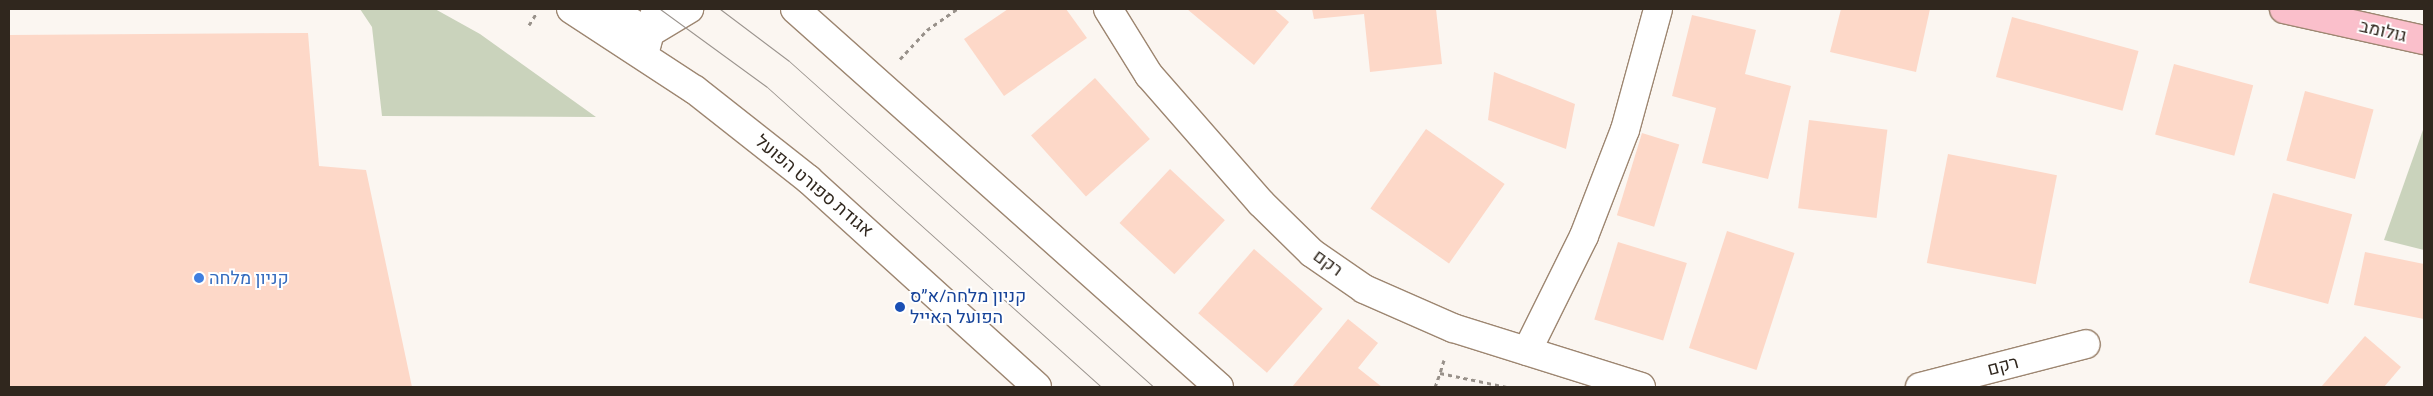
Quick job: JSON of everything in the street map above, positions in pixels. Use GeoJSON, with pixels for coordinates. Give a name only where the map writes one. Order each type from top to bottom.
{"type":"FeatureCollection","features":[{"type":"Feature","properties":{"kind":"main road","name":"גולומב"},"geometry":{"type":"LineString","coordinates":[[2284,9],[2424,40]]}},
{"type":"Feature","properties":{"kind":"street","name":"אגודת ספורט הפועל"},"geometry":{"type":"LineString","coordinates":[[571,9],[650,32],[808,179],[1037,387]]}},
{"type":"Feature","properties":{"kind":"street"},"geometry":{"type":"LineString","coordinates":[[609,9],[650,32],[689,9]]}},
{"type":"Feature","properties":{"kind":"street"},"geometry":{"type":"LineString","coordinates":[[795,9],[1219,387]]}},
{"type":"Feature","properties":{"kind":"street","name":"רקם"},"geometry":{"type":"LineString","coordinates":[[1108,9],[1149,75],[1261,203],[1312,253],[1364,289],[1454,328],[1641,387]]}},
{"type":"Feature","properties":{"kind":"street"},"geometry":{"type":"LineString","coordinates":[[1527,351],[1584,236],[1605,183],[1651,47],[1658,9]]}},
{"type":"Feature","properties":{"kind":"street","name":"רקם"},"geometry":{"type":"LineString","coordinates":[[1920,387],[2086,344]]}},
{"type":"Feature","properties":{"kind":"path"},"geometry":{"type":"LineString","coordinates":[[529,24],[540,9]]}},
{"type":"Feature","properties":{"kind":"path"},"geometry":{"type":"LineString","coordinates":[[897,61],[927,30],[958,9]]}},
{"type":"Feature","properties":{"kind":"path"},"geometry":{"type":"LineString","coordinates":[[1435,387],[1440,373]]}},
{"type":"Feature","properties":{"kind":"green space"},"geometry":{"type":"Polygon","coordinates":[[[360,9],[435,9],[480,34],[596,117],[382,116],[372,27],[360,9]]]}},
{"type":"Feature","properties":{"kind":"green space"},"geometry":{"type":"Polygon","coordinates":[[[2424,127],[2424,250],[2384,240],[2424,127]]]}},
{"type":"Feature","properties":{"kind":"building"},"geometry":{"type":"Polygon","coordinates":[[[1008,9],[1066,9],[1087,38],[1004,96],[964,39],[1008,9]]]}},
{"type":"Feature","properties":{"kind":"building"},"geometry":{"type":"Polygon","coordinates":[[[1187,9],[1274,9],[1289,22],[1254,65],[1187,9]]]}},
{"type":"Feature","properties":{"kind":"building"},"geometry":{"type":"Polygon","coordinates":[[[1312,9],[1436,9],[1442,64],[1370,72],[1364,14],[1314,19],[1312,9]]]}},
{"type":"Feature","properties":{"kind":"building"},"geometry":{"type":"Polygon","coordinates":[[[1841,9],[1930,9],[1916,72],[1830,52],[1841,9]]]}},
{"type":"Feature","properties":{"kind":"building"},"geometry":{"type":"Polygon","coordinates":[[[1692,15],[1756,30],[1745,74],[1791,86],[1768,179],[1702,163],[1716,108],[1672,96],[1692,15]]]}},
{"type":"Feature","properties":{"kind":"building"},"geometry":{"type":"Polygon","coordinates":[[[2012,17],[2139,51],[2122,111],[1996,77],[2012,17]]]}},
{"type":"Feature","properties":{"kind":"building","name":"קניון מלחה"},"geometry":{"type":"Polygon","coordinates":[[[308,33],[319,166],[366,170],[412,387],[9,387],[9,35],[308,33]]]}},
{"type":"Feature","properties":{"kind":"building"},"geometry":{"type":"Polygon","coordinates":[[[2174,64],[2253,85],[2234,156],[2155,135],[2174,64]]]}},
{"type":"Feature","properties":{"kind":"building"},"geometry":{"type":"Polygon","coordinates":[[[1494,72],[1575,104],[1566,149],[1488,120],[1494,72]]]}},
{"type":"Feature","properties":{"kind":"building"},"geometry":{"type":"Polygon","coordinates":[[[1095,78],[1150,139],[1086,196],[1031,136],[1095,78]]]}},
{"type":"Feature","properties":{"kind":"building"},"geometry":{"type":"Polygon","coordinates":[[[2305,91],[2374,109],[2355,179],[2286,161],[2305,91]]]}},
{"type":"Feature","properties":{"kind":"building"},"geometry":{"type":"Polygon","coordinates":[[[1809,120],[1887,130],[1877,218],[1798,208],[1809,120]]]}},
{"type":"Feature","properties":{"kind":"building"},"geometry":{"type":"Polygon","coordinates":[[[1426,129],[1505,184],[1449,264],[1370,208],[1426,129]]]}},
{"type":"Feature","properties":{"kind":"building"},"geometry":{"type":"Polygon","coordinates":[[[1642,133],[1679,144],[1654,227],[1617,215],[1642,133]]]}},
{"type":"Feature","properties":{"kind":"building"},"geometry":{"type":"Polygon","coordinates":[[[1948,154],[2057,175],[2036,284],[1927,263],[1948,154]]]}},
{"type":"Feature","properties":{"kind":"building"},"geometry":{"type":"Polygon","coordinates":[[[1170,169],[1225,220],[1174,274],[1120,223],[1170,169]]]}},
{"type":"Feature","properties":{"kind":"building"},"geometry":{"type":"Polygon","coordinates":[[[2273,193],[2352,214],[2328,304],[2249,283],[2273,193]]]}},
{"type":"Feature","properties":{"kind":"building"},"geometry":{"type":"Polygon","coordinates":[[[1727,231],[1795,253],[1757,370],[1689,348],[1727,231]]]}},
{"type":"Feature","properties":{"kind":"building"},"geometry":{"type":"Polygon","coordinates":[[[1618,242],[1687,263],[1663,341],[1594,319],[1618,242]]]}},
{"type":"Feature","properties":{"kind":"building"},"geometry":{"type":"Polygon","coordinates":[[[1254,249],[1323,309],[1267,373],[1198,313],[1254,249]]]}},
{"type":"Feature","properties":{"kind":"building"},"geometry":{"type":"Polygon","coordinates":[[[2365,252],[2424,264],[2424,319],[2354,305],[2365,252]]]}},
{"type":"Feature","properties":{"kind":"building"},"geometry":{"type":"Polygon","coordinates":[[[1348,319],[1378,343],[1358,368],[1382,387],[1292,387],[1348,319]]]}},
{"type":"Feature","properties":{"kind":"building"},"geometry":{"type":"Polygon","coordinates":[[[2365,336],[2401,367],[2384,387],[2321,387],[2365,336]]]}},
{"type":"Feature","properties":{"kind":"tram line"},"geometry":{"type":"LineString","coordinates":[[660,9],[767,87],[1101,387]]}},
{"type":"Feature","properties":{"kind":"tram line"},"geometry":{"type":"LineString","coordinates":[[720,9],[789,61],[1154,387]]}},
{"type":"Feature","properties":{"kind":"place","name":"קניון מלחה"},"geometry":{"type":"Point","coordinates":[199,278]}},
{"type":"Feature","properties":{"kind":"place","name":"קניון מלחה/א״ס הפועל האייל"},"geometry":{"type":"Point","coordinates":[900,307]}}]}
